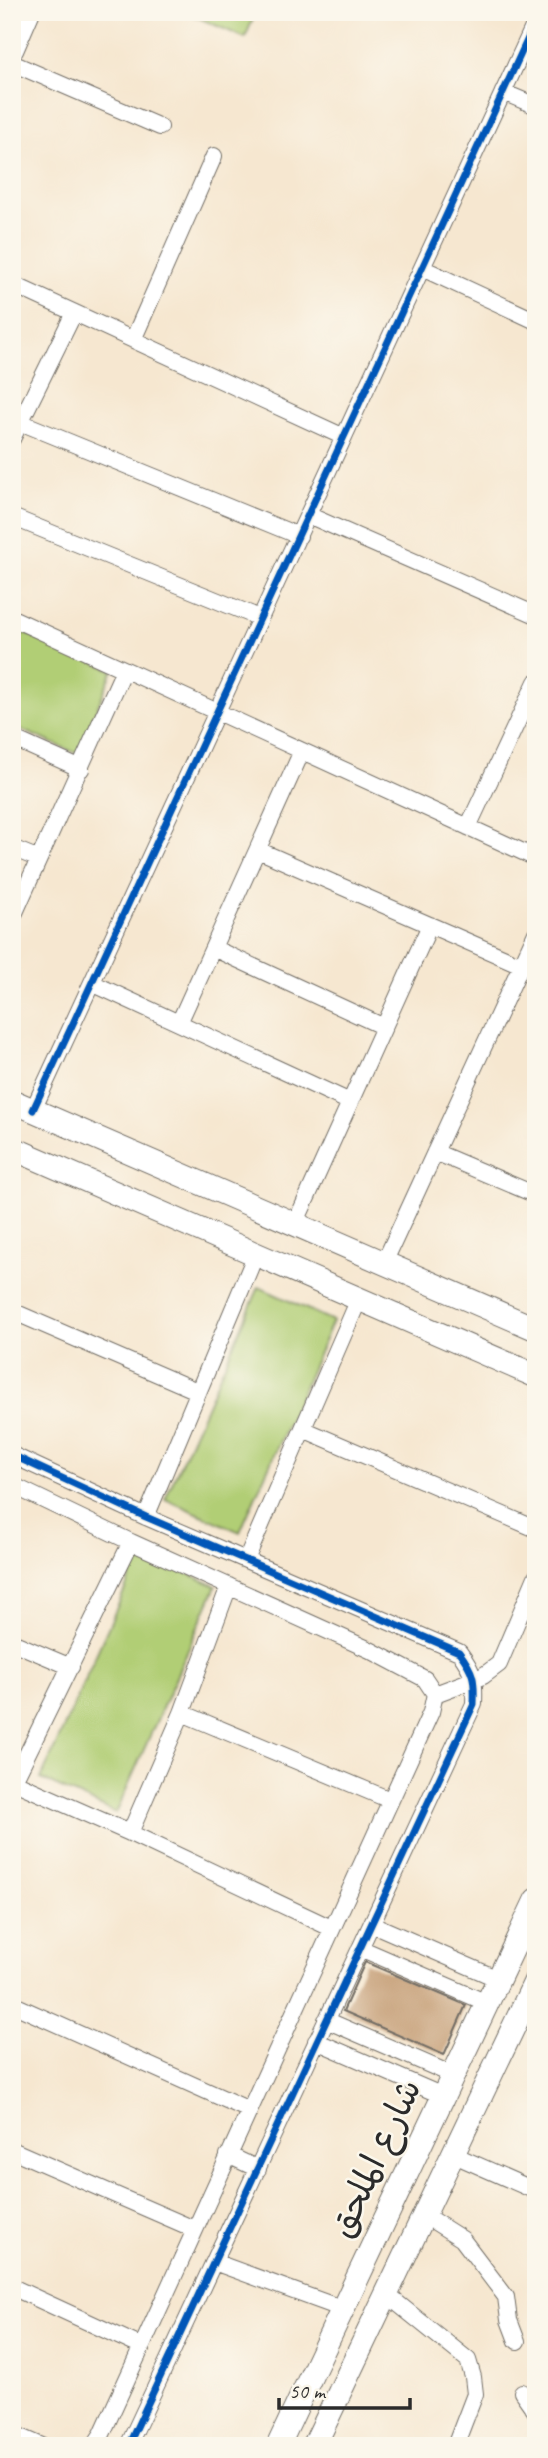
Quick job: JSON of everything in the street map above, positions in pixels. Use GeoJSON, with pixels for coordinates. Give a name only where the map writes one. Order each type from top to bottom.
{"type":"FeatureCollection","features":[{"type":"Feature","properties":{"kind":"street"},"geometry":{"type":"LineString","coordinates":[[12,49],[28,12]]}},
{"type":"Feature","properties":{"kind":"street"},"geometry":{"type":"LineString","coordinates":[[33,1110],[536,22]]}},
{"type":"Feature","properties":{"kind":"street"},"geometry":{"type":"LineString","coordinates":[[12,63],[160,127]]}},
{"type":"Feature","properties":{"kind":"street"},"geometry":{"type":"LineString","coordinates":[[503,92],[536,106]]}},
{"type":"Feature","properties":{"kind":"street"},"geometry":{"type":"LineString","coordinates":[[133,340],[214,156]]}},
{"type":"Feature","properties":{"kind":"street"},"geometry":{"type":"LineString","coordinates":[[422,268],[536,321]]}},
{"type":"Feature","properties":{"kind":"street"},"geometry":{"type":"LineString","coordinates":[[12,284],[344,437]]}},
{"type":"Feature","properties":{"kind":"street"},"geometry":{"type":"LineString","coordinates":[[12,439],[74,313]]}},
{"type":"Feature","properties":{"kind":"street"},"geometry":{"type":"LineString","coordinates":[[20,422],[299,536]]}},
{"type":"Feature","properties":{"kind":"street"},"geometry":{"type":"LineString","coordinates":[[308,515],[536,615]]}},
{"type":"Feature","properties":{"kind":"street"},"geometry":{"type":"LineString","coordinates":[[12,517],[260,618]]}},
{"type":"Feature","properties":{"kind":"street"},"geometry":{"type":"LineString","coordinates":[[12,618],[536,858]]}},
{"type":"Feature","properties":{"kind":"street"},"geometry":{"type":"LineString","coordinates":[[12,919],[124,670]]}},
{"type":"Feature","properties":{"kind":"street"},"geometry":{"type":"LineString","coordinates":[[468,827],[536,682]]}},
{"type":"Feature","properties":{"kind":"street"},"geometry":{"type":"LineString","coordinates":[[12,738],[81,769]]}},
{"type":"Feature","properties":{"kind":"street"},"geometry":{"type":"LineString","coordinates":[[179,1023],[302,751]]}},
{"type":"Feature","properties":{"kind":"street"},"geometry":{"type":"LineString","coordinates":[[12,848],[39,859]]}},
{"type":"Feature","properties":{"kind":"street"},"geometry":{"type":"LineString","coordinates":[[258,850],[521,965]]}},
{"type":"Feature","properties":{"kind":"street"},"geometry":{"type":"LineString","coordinates":[[295,1224],[430,925]]}},
{"type":"Feature","properties":{"kind":"street"},"geometry":{"type":"LineString","coordinates":[[384,1263],[536,933]]}},
{"type":"Feature","properties":{"kind":"street"},"geometry":{"type":"LineString","coordinates":[[213,948],[384,1027]]}},
{"type":"Feature","properties":{"kind":"street"},"geometry":{"type":"LineString","coordinates":[[92,983],[350,1102]]}},
{"type":"Feature","properties":{"kind":"street"},"geometry":{"type":"LineString","coordinates":[[12,1101],[536,1329]]}},
{"type":"Feature","properties":{"kind":"street"},"geometry":{"type":"LineString","coordinates":[[12,1148],[536,1376]]}},
{"type":"Feature","properties":{"kind":"street"},"geometry":{"type":"LineString","coordinates":[[435,1152],[536,1195]]}},
{"type":"Feature","properties":{"kind":"street"},"geometry":{"type":"LineString","coordinates":[[146,1517],[256,1254]]}},
{"type":"Feature","properties":{"kind":"street"},"geometry":{"type":"LineString","coordinates":[[246,1560],[359,1299]]}},
{"type":"Feature","properties":{"kind":"street"},"geometry":{"type":"LineString","coordinates":[[12,1311],[197,1391]]}},
{"type":"Feature","properties":{"kind":"street"},"geometry":{"type":"LineString","coordinates":[[303,1429],[536,1529]]}},
{"type":"Feature","properties":{"kind":"street"},"geometry":{"type":"LineString","coordinates":[[12,1455],[146,1517],[459,1652],[475,1679],[474,1704],[128,2446]]}},
{"type":"Feature","properties":{"kind":"street"},"geometry":{"type":"LineString","coordinates":[[12,1485],[370,1650],[425,1679],[435,1694],[431,1712],[102,2434],[94,2446]]}},
{"type":"Feature","properties":{"kind":"street"},"geometry":{"type":"LineString","coordinates":[[131,1542],[13,1783],[130,1833],[331,1928]]}},
{"type":"Feature","properties":{"kind":"street"},"geometry":{"type":"LineString","coordinates":[[435,1694],[475,1679],[492,1671],[499,1664],[536,1577]]}},
{"type":"Feature","properties":{"kind":"street"},"geometry":{"type":"LineString","coordinates":[[130,1833],[181,1713],[229,1586]]}},
{"type":"Feature","properties":{"kind":"street"},"geometry":{"type":"LineString","coordinates":[[12,1642],[71,1667]]}},
{"type":"Feature","properties":{"kind":"street"},"geometry":{"type":"LineString","coordinates":[[181,1713],[390,1800]]}},
{"type":"Feature","properties":{"kind":"street","name":"شارع الملحق"},"geometry":{"type":"LineString","coordinates":[[278,2446],[536,1900]]}},
{"type":"Feature","properties":{"kind":"street"},"geometry":{"type":"LineString","coordinates":[[372,1924],[498,1979]]}},
{"type":"Feature","properties":{"kind":"street"},"geometry":{"type":"LineString","coordinates":[[360,1948],[487,2003]]}},
{"type":"Feature","properties":{"kind":"street","name":"شارع الملحق"},"geometry":{"type":"LineString","coordinates":[[314,2446],[535,1984]]}},
{"type":"Feature","properties":{"kind":"street"},"geometry":{"type":"LineString","coordinates":[[12,2004],[248,2110]]}},
{"type":"Feature","properties":{"kind":"street"},"geometry":{"type":"LineString","coordinates":[[326,2020],[453,2075]]}},
{"type":"Feature","properties":{"kind":"street"},"geometry":{"type":"LineString","coordinates":[[316,2041],[443,2096]]}},
{"type":"Feature","properties":{"kind":"street"},"geometry":{"type":"LineString","coordinates":[[12,2150],[194,2229]]}},
{"type":"Feature","properties":{"kind":"street"},"geometry":{"type":"LineString","coordinates":[[452,2154],[536,2191]]}},
{"type":"Feature","properties":{"kind":"street"},"geometry":{"type":"LineString","coordinates":[[228,2155],[258,2169]]}},
{"type":"Feature","properties":{"kind":"street"},"geometry":{"type":"LineString","coordinates":[[403,2182],[411,2193],[425,2198],[428,2206],[462,2239],[506,2297],[509,2320],[517,2341]]}},
{"type":"Feature","properties":{"kind":"street"},"geometry":{"type":"LineString","coordinates":[[382,2226],[399,2227],[412,2239]]}},
{"type":"Feature","properties":{"kind":"street"},"geometry":{"type":"LineString","coordinates":[[214,2262],[343,2309]]}},
{"type":"Feature","properties":{"kind":"street"},"geometry":{"type":"LineString","coordinates":[[12,2287],[140,2346]]}},
{"type":"Feature","properties":{"kind":"street"},"geometry":{"type":"LineString","coordinates":[[386,2294],[468,2360],[475,2394],[455,2446]]}},
{"type":"Feature","properties":{"kind":"street"},"geometry":{"type":"LineString","coordinates":[[522,2392],[536,2412]]}},
{"type":"Feature","properties":{"kind":"street"},"geometry":{"type":"LineString","coordinates":[[12,2433],[42,2446]]}},
{"type":"Feature","properties":{"kind":"green space"},"geometry":{"type":"Polygon","coordinates":[[[185,12],[256,12],[245,38],[185,12]]]}},
{"type":"Feature","properties":{"kind":"green space"},"geometry":{"type":"Polygon","coordinates":[[[12,628],[113,670],[78,754],[12,726],[12,628]]]}},
{"type":"Feature","properties":{"kind":"green space"},"geometry":{"type":"Polygon","coordinates":[[[259,1287],[333,1321],[240,1532],[165,1499],[259,1287]]]}},
{"type":"Feature","properties":{"kind":"green space"},"geometry":{"type":"Polygon","coordinates":[[[141,1553],[216,1586],[116,1813],[41,1779],[141,1553]]]}},
{"type":"Feature","properties":{"kind":"building"},"geometry":{"type":"Polygon","coordinates":[[[365,1962],[466,2005],[444,2055],[343,2011],[365,1962]]]}},
{"type":"Feature","properties":{"kind":"cycle path"},"geometry":{"type":"LineString","coordinates":[[33,1110],[536,21]]}},
{"type":"Feature","properties":{"kind":"cycle path"},"geometry":{"type":"LineString","coordinates":[[12,1455],[146,1517],[459,1652],[468,1665],[474,1682],[474,1704],[128,2446]]}}]}
